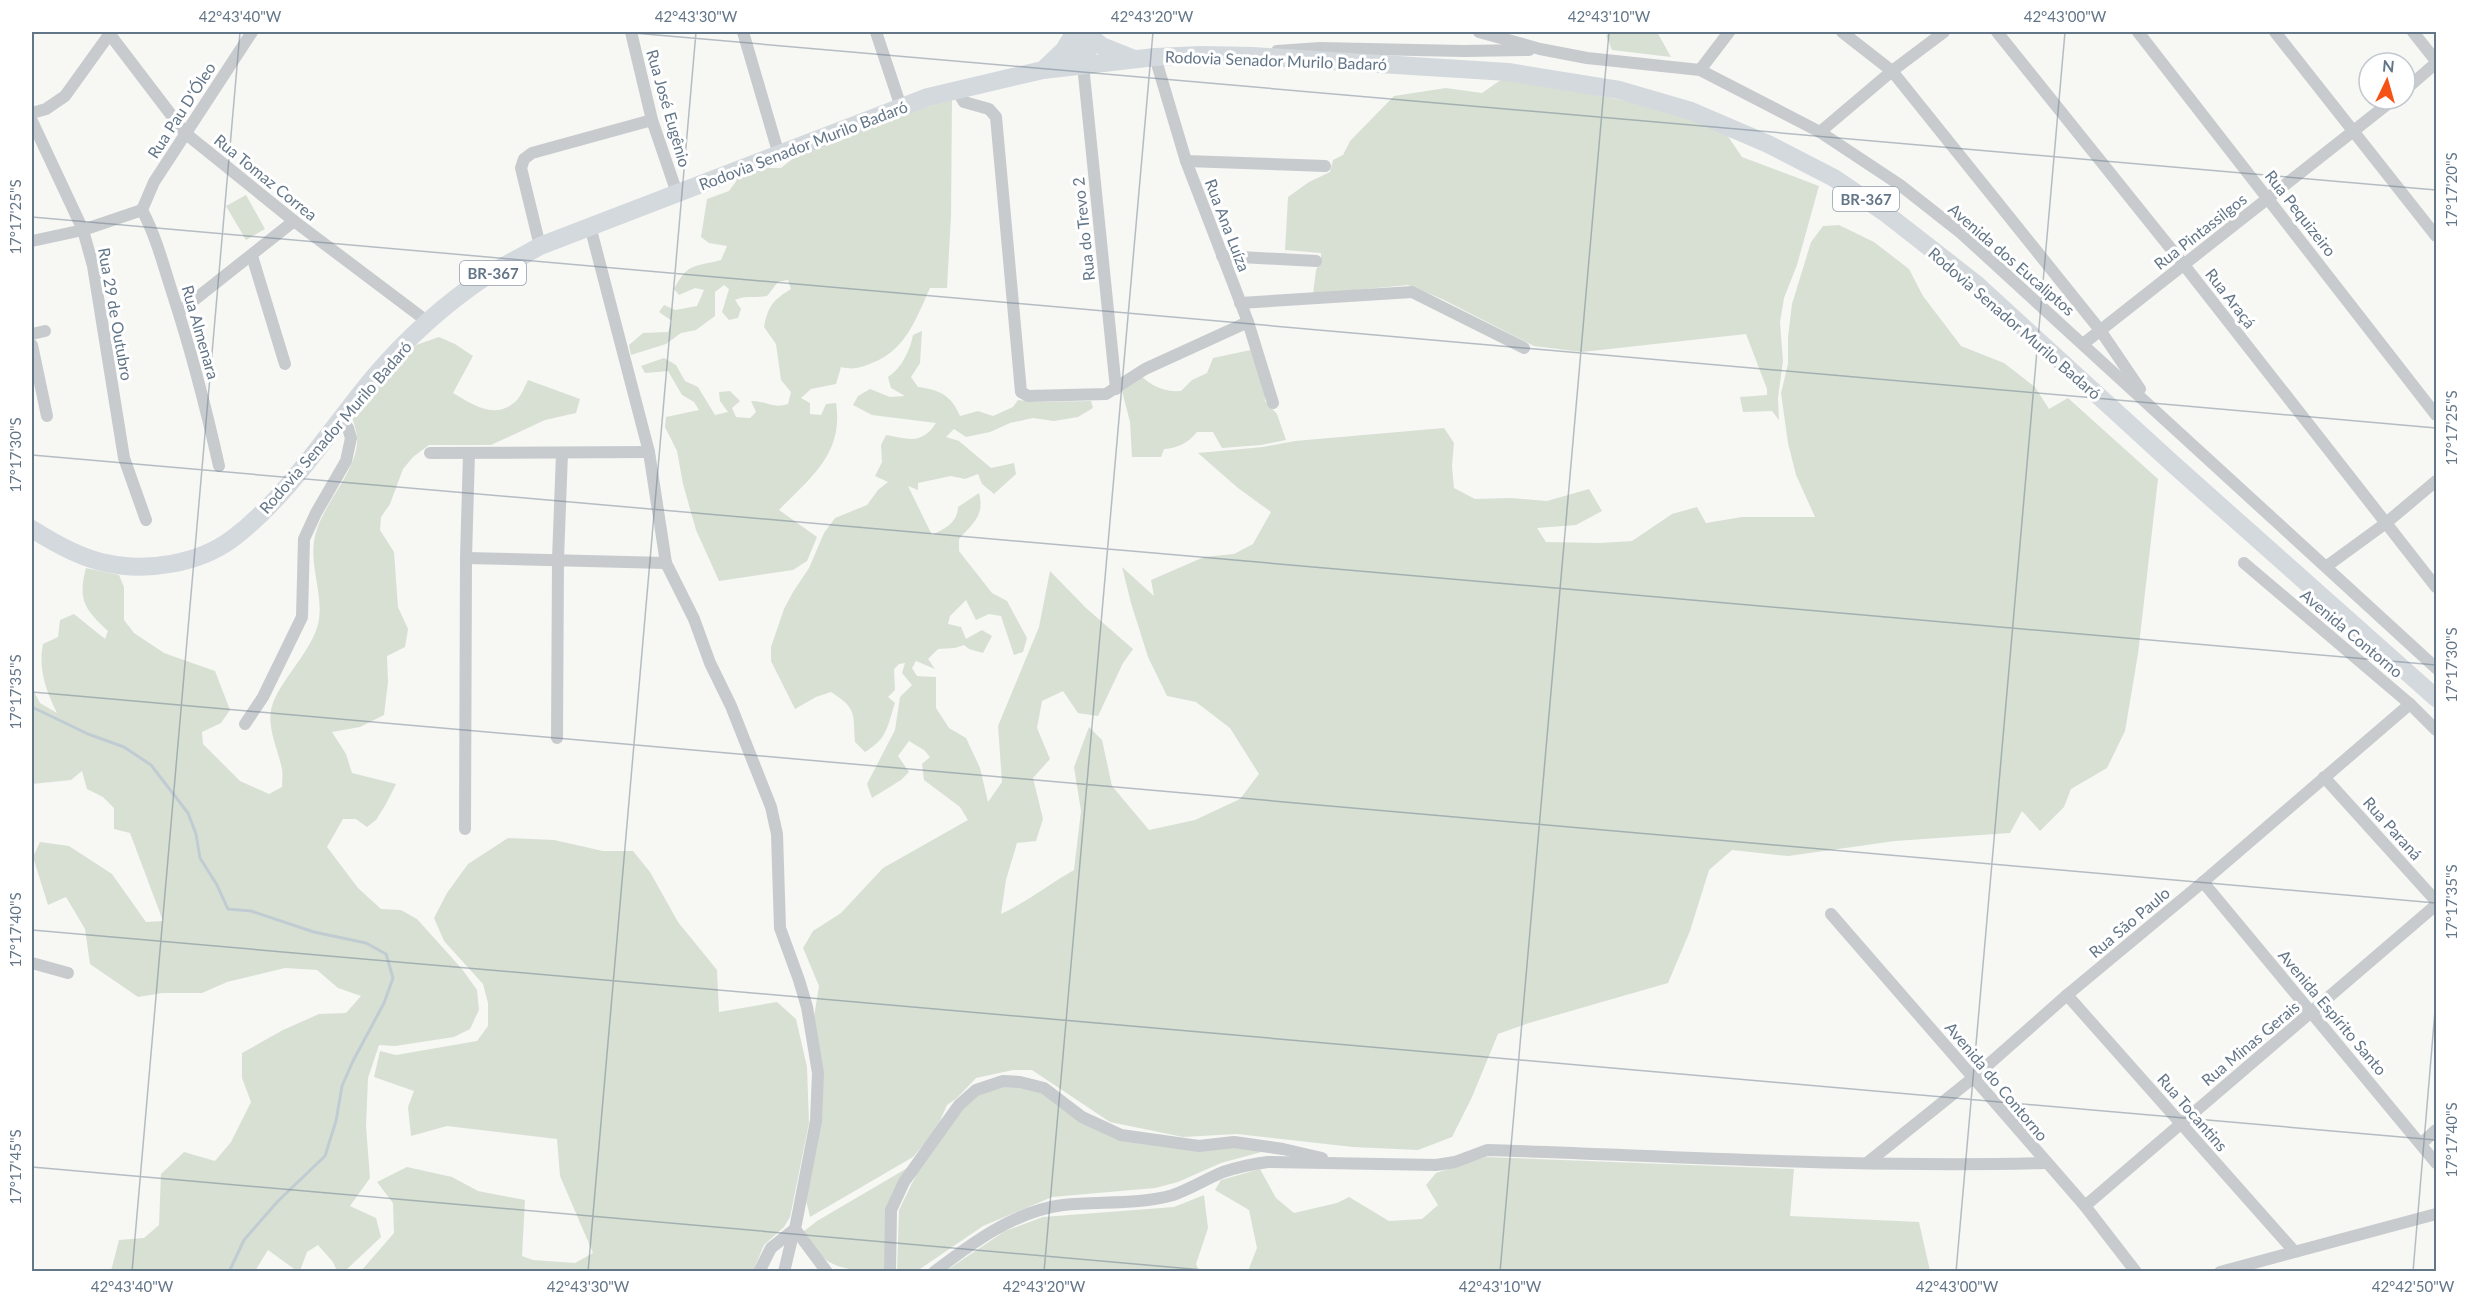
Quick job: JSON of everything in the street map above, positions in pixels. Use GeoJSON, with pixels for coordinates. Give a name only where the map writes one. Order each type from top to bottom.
{"type":"FeatureCollection","features":[{"type":"Feature","properties":{"kind":"main road"},"geometry":{"type":"LineString","coordinates":[[1043,70],[1079,34],[1133,59]]}},
{"type":"Feature","properties":{"kind":"main road","name":"Rodovia Senador Murilo Badaró"},"geometry":{"type":"LineString","coordinates":[[32,529],[85,556],[105,563],[131,567],[163,565],[199,557],[232,539],[275,499],[374,377],[428,322],[488,276],[540,246],[590,226],[901,107],[956,89],[1043,70],[1133,59],[1201,55],[1252,56],[1508,72],[1619,90],[1691,111],[1768,144],[1834,178],[1884,212],[1975,283],[2173,464],[2436,698]]}},
{"type":"Feature","properties":{"kind":"street","name":"Rua Tomaz Correa"},"geometry":{"type":"LineString","coordinates":[[110,32],[185,133],[294,221],[428,322]]}},
{"type":"Feature","properties":{"kind":"street"},"geometry":{"type":"LineString","coordinates":[[32,113],[46,110],[65,96],[110,32]]}},
{"type":"Feature","properties":{"kind":"street","name":"Rua Pau D'Óleo"},"geometry":{"type":"LineString","coordinates":[[142,210],[154,182],[252,32]]}},
{"type":"Feature","properties":{"kind":"street","name":"Rua José Eugênio"},"geometry":{"type":"LineString","coordinates":[[631,32],[652,120],[677,193]]}},
{"type":"Feature","properties":{"kind":"street"},"geometry":{"type":"LineString","coordinates":[[743,32],[779,155]]}},
{"type":"Feature","properties":{"kind":"street"},"geometry":{"type":"LineString","coordinates":[[876,32],[901,107]]}},
{"type":"Feature","properties":{"kind":"street","name":"Avenida dos Eucaliptos"},"geometry":{"type":"LineString","coordinates":[[1484,32],[1540,49],[1638,65],[1700,70],[1820,132],[1899,185],[1961,233],[2436,668]]}},
{"type":"Feature","properties":{"kind":"street"},"geometry":{"type":"LineString","coordinates":[[1700,70],[1729,32]]}},
{"type":"Feature","properties":{"kind":"street"},"geometry":{"type":"LineString","coordinates":[[1842,32],[1892,71],[2100,330],[2151,405]]}},
{"type":"Feature","properties":{"kind":"street"},"geometry":{"type":"LineString","coordinates":[[1820,132],[1892,71],[1944,32]]}},
{"type":"Feature","properties":{"kind":"street","name":"Rua Araçá"},"geometry":{"type":"LineString","coordinates":[[1997,32],[2184,265],[2436,587]]}},
{"type":"Feature","properties":{"kind":"street","name":"Rua Pequizeiro"},"geometry":{"type":"LineString","coordinates":[[2138,32],[2436,415]]}},
{"type":"Feature","properties":{"kind":"street"},"geometry":{"type":"LineString","coordinates":[[2275,32],[2436,236]]}},
{"type":"Feature","properties":{"kind":"street"},"geometry":{"type":"LineString","coordinates":[[2413,32],[2436,62],[2417,79]]}},
{"type":"Feature","properties":{"kind":"street"},"geometry":{"type":"LineString","coordinates":[[1079,34],[1089,51],[1083,65]]}},
{"type":"Feature","properties":{"kind":"street"},"geometry":{"type":"LineString","coordinates":[[1252,56],[1281,50],[1320,48],[1464,51],[1540,49]]}},
{"type":"Feature","properties":{"kind":"street","name":"Rua Ana Luíza"},"geometry":{"type":"LineString","coordinates":[[1155,57],[1186,161],[1248,322],[1273,403]]}},
{"type":"Feature","properties":{"kind":"street","name":"Rua do Trevo 2"},"geometry":{"type":"LineString","coordinates":[[1083,65],[1116,389]]}},
{"type":"Feature","properties":{"kind":"street"},"geometry":{"type":"LineString","coordinates":[[956,89],[964,102],[989,109],[996,117],[1021,392],[1028,396],[1096,396],[1116,389],[1124,381],[1145,369],[1248,322]]}},
{"type":"Feature","properties":{"kind":"street","name":"Rua Pintassilgos"},"geometry":{"type":"LineString","coordinates":[[2083,344],[2379,111]]}},
{"type":"Feature","properties":{"kind":"street"},"geometry":{"type":"LineString","coordinates":[[540,246],[521,168],[524,159],[532,153],[652,120]]}},
{"type":"Feature","properties":{"kind":"street","name":"Rua 29 de Outubro"},"geometry":{"type":"LineString","coordinates":[[32,121],[83,230],[93,266],[124,458],[146,520]]}},
{"type":"Feature","properties":{"kind":"street"},"geometry":{"type":"LineString","coordinates":[[1186,161],[1325,166]]}},
{"type":"Feature","properties":{"kind":"street"},"geometry":{"type":"LineString","coordinates":[[32,241],[83,230],[142,210]]}},
{"type":"Feature","properties":{"kind":"street","name":"Rua Almenara"},"geometry":{"type":"LineString","coordinates":[[142,210],[152,228],[179,312],[219,466]]}},
{"type":"Feature","properties":{"kind":"street"},"geometry":{"type":"LineString","coordinates":[[179,312],[294,221]]}},
{"type":"Feature","properties":{"kind":"street"},"geometry":{"type":"LineString","coordinates":[[590,226],[649,452],[666,563],[694,619],[710,663],[740,726],[771,807],[777,834],[780,928],[804,998],[818,1073],[816,1121],[795,1229],[784,1272]]}},
{"type":"Feature","properties":{"kind":"street"},"geometry":{"type":"LineString","coordinates":[[252,255],[285,364]]}},
{"type":"Feature","properties":{"kind":"street"},"geometry":{"type":"LineString","coordinates":[[1222,256],[1316,261]]}},
{"type":"Feature","properties":{"kind":"street"},"geometry":{"type":"LineString","coordinates":[[1240,303],[1405,291],[1418,294],[1524,348]]}},
{"type":"Feature","properties":{"kind":"street"},"geometry":{"type":"LineString","coordinates":[[32,334],[45,331]]}},
{"type":"Feature","properties":{"kind":"street"},"geometry":{"type":"LineString","coordinates":[[32,345],[47,416]]}},
{"type":"Feature","properties":{"kind":"street"},"geometry":{"type":"LineString","coordinates":[[245,724],[263,697],[302,617],[304,539],[346,461],[351,438],[348,428],[341,419]]}},
{"type":"Feature","properties":{"kind":"street"},"geometry":{"type":"LineString","coordinates":[[430,453],[649,452]]}},
{"type":"Feature","properties":{"kind":"street"},"geometry":{"type":"LineString","coordinates":[[465,829],[466,558],[469,453]]}},
{"type":"Feature","properties":{"kind":"street"},"geometry":{"type":"LineString","coordinates":[[557,738],[558,559],[562,453]]}},
{"type":"Feature","properties":{"kind":"street"},"geometry":{"type":"LineString","coordinates":[[2327,566],[2386,523],[2436,481]]}},
{"type":"Feature","properties":{"kind":"street"},"geometry":{"type":"LineString","coordinates":[[466,558],[666,563]]}},
{"type":"Feature","properties":{"kind":"street","name":"Avenida Contorno"},"geometry":{"type":"LineString","coordinates":[[2244,563],[2410,704],[2436,730]]}},
{"type":"Feature","properties":{"kind":"street","name":"Rua São Paulo"},"geometry":{"type":"LineString","coordinates":[[1867,1163],[1973,1078],[2067,995],[2203,882],[2410,704]]}},
{"type":"Feature","properties":{"kind":"street","name":"Rua Paraná"},"geometry":{"type":"LineString","coordinates":[[2324,777],[2436,903]]}},
{"type":"Feature","properties":{"kind":"street","name":"Avenida Espírito Santo"},"geometry":{"type":"LineString","coordinates":[[2203,882],[2436,1163]]}},
{"type":"Feature","properties":{"kind":"street","name":"Rua Minas Gerais"},"geometry":{"type":"LineString","coordinates":[[2085,1206],[2436,903]]}},
{"type":"Feature","properties":{"kind":"street","name":"Avenida do Contorno"},"geometry":{"type":"LineString","coordinates":[[1831,914],[2045,1163],[2085,1206],[2136,1272]]}},
{"type":"Feature","properties":{"kind":"street"},"geometry":{"type":"LineString","coordinates":[[32,963],[68,973]]}},
{"type":"Feature","properties":{"kind":"street","name":"Rua Tocantins"},"geometry":{"type":"LineString","coordinates":[[2067,995],[2294,1251]]}},
{"type":"Feature","properties":{"kind":"street"},"geometry":{"type":"LineString","coordinates":[[890,1272],[891,1210],[904,1182],[959,1105],[976,1090],[1003,1081],[1020,1082],[1044,1088],[1082,1117],[1121,1135],[1198,1146],[1244,1143],[1345,1163]]}},
{"type":"Feature","properties":{"kind":"street"},"geometry":{"type":"LineString","coordinates":[[2421,1144],[2436,1130]]}},
{"type":"Feature","properties":{"kind":"street"},"geometry":{"type":"LineString","coordinates":[[934,1272],[989,1233],[1028,1214],[1060,1206],[1154,1199],[1174,1194],[1222,1173],[1268,1162],[1445,1164],[1487,1150],[1867,1163],[1966,1165],[2045,1163]]}},
{"type":"Feature","properties":{"kind":"street"},"geometry":{"type":"LineString","coordinates":[[2220,1272],[2436,1214]]}},
{"type":"Feature","properties":{"kind":"street"},"geometry":{"type":"LineString","coordinates":[[759,1272],[771,1248],[795,1229]]}},
{"type":"Feature","properties":{"kind":"street"},"geometry":{"type":"LineString","coordinates":[[795,1229],[827,1272]]}},
{"type":"Feature","properties":{"kind":"shaded area"},"geometry":{"type":"Polygon","coordinates":[[[1613,32],[1657,32],[1671,57],[1612,50],[1606,35],[1613,32]]]}},
{"type":"Feature","properties":{"kind":"shaded area"},"geometry":{"type":"Polygon","coordinates":[[[1505,77],[1626,101],[1723,129],[1742,157],[1819,186],[1797,265],[1784,298],[1780,322],[1783,361],[1778,398],[1779,420],[1772,411],[1743,412],[1740,397],[1767,395],[1767,389],[1746,334],[1582,352],[1534,346],[1442,299],[1408,285],[1313,294],[1321,253],[1285,250],[1288,197],[1309,182],[1330,172],[1333,160],[1343,155],[1350,141],[1394,96],[1446,88],[1482,93],[1505,77]]]}},
{"type":"Feature","properties":{"kind":"shaded area"},"geometry":{"type":"Polygon","coordinates":[[[952,98],[951,216],[947,288],[930,288],[908,333],[893,351],[864,366],[841,367],[836,384],[811,389],[801,398],[810,403],[810,414],[821,415],[826,404],[836,403],[837,421],[830,450],[822,463],[779,510],[817,537],[807,561],[793,570],[719,581],[696,530],[683,484],[677,451],[665,427],[666,417],[699,410],[694,402],[682,395],[668,371],[645,373],[641,366],[664,358],[676,365],[685,381],[698,387],[715,415],[728,412],[720,401],[719,392],[730,391],[740,401],[732,408],[736,417],[750,418],[756,412],[751,401],[778,406],[788,404],[791,392],[781,380],[776,344],[764,327],[772,304],[791,289],[788,280],[778,282],[767,296],[735,300],[741,309],[738,318],[729,320],[722,312],[729,289],[724,285],[715,292],[715,316],[696,330],[681,333],[666,344],[631,355],[629,345],[643,333],[668,332],[672,321],[659,312],[664,305],[675,310],[697,306],[704,290],[695,288],[679,295],[674,289],[688,270],[698,265],[721,260],[727,246],[709,243],[701,237],[707,199],[729,191],[740,176],[759,168],[781,168],[801,152],[952,98]]]}},
{"type":"Feature","properties":{"kind":"shaded area"},"geometry":{"type":"Polygon","coordinates":[[[246,195],[265,229],[246,240],[226,206],[246,195]]]}},
{"type":"Feature","properties":{"kind":"shaded area"},"geometry":{"type":"Polygon","coordinates":[[[1839,225],[1874,242],[1909,269],[1923,296],[1961,346],[2004,363],[2035,387],[2049,409],[2068,398],[2158,479],[2138,654],[2125,731],[2107,768],[2071,789],[2064,807],[2040,831],[2022,811],[2010,833],[1895,841],[1788,856],[1732,850],[1709,870],[1690,931],[1668,983],[1498,1034],[1472,1097],[1452,1137],[1418,1150],[1353,1147],[1237,1134],[1183,1137],[1110,1122],[1032,1070],[1013,1070],[976,1078],[947,1105],[936,1130],[913,1157],[810,1217],[806,1200],[820,1128],[814,1017],[819,986],[803,948],[813,931],[841,913],[883,868],[968,820],[960,807],[924,780],[922,764],[930,757],[924,750],[909,741],[898,756],[909,772],[901,780],[872,798],[867,784],[895,730],[900,697],[912,685],[902,673],[905,663],[899,664],[894,669],[895,690],[888,697],[895,703],[886,731],[873,747],[865,752],[855,742],[852,712],[845,703],[831,692],[816,697],[795,709],[771,661],[771,647],[784,609],[809,568],[824,533],[835,518],[867,505],[878,490],[888,482],[875,476],[882,462],[881,445],[886,435],[908,439],[920,438],[936,423],[872,415],[853,405],[858,396],[870,389],[890,397],[905,396],[891,388],[888,377],[905,358],[913,335],[922,331],[920,363],[911,377],[918,387],[939,392],[949,398],[960,416],[978,411],[993,416],[1013,407],[1018,400],[1091,401],[1093,408],[1078,417],[1054,421],[1033,418],[966,437],[954,429],[946,437],[959,441],[991,468],[1014,463],[1016,474],[994,494],[982,484],[978,474],[965,479],[951,476],[918,483],[918,490],[908,486],[932,535],[950,524],[958,507],[979,493],[979,513],[959,539],[959,551],[992,593],[1007,601],[1027,638],[1023,652],[1014,655],[1001,616],[989,614],[976,620],[966,600],[950,616],[948,624],[961,627],[966,639],[982,630],[992,636],[983,653],[964,645],[938,649],[928,659],[935,669],[916,661],[912,668],[917,676],[936,677],[936,708],[949,728],[966,738],[980,768],[988,802],[1002,782],[998,726],[1039,627],[1050,571],[1086,608],[1133,649],[1123,663],[1098,716],[1078,713],[1063,691],[1042,701],[1037,728],[1050,759],[1033,778],[1043,819],[1036,841],[1017,843],[1006,880],[1001,914],[1074,870],[1081,811],[1074,767],[1089,727],[1102,740],[1112,786],[1149,830],[1195,820],[1240,799],[1259,774],[1230,728],[1196,702],[1167,696],[1148,657],[1122,567],[1154,596],[1151,580],[1204,557],[1234,554],[1253,544],[1271,512],[1238,488],[1198,453],[1263,447],[1295,441],[1444,428],[1454,443],[1452,466],[1454,488],[1475,499],[1511,498],[1547,501],[1589,489],[1602,511],[1576,525],[1537,528],[1546,542],[1632,541],[1672,514],[1697,507],[1706,523],[1742,517],[1815,517],[1796,475],[1788,443],[1781,393],[1788,364],[1792,304],[1811,242],[1823,226],[1839,225]]]}},
{"type":"Feature","properties":{"kind":"shaded area"},"geometry":{"type":"Polygon","coordinates":[[[439,337],[473,356],[453,393],[476,406],[492,410],[508,407],[518,399],[528,380],[580,399],[576,413],[545,420],[491,445],[429,445],[413,457],[403,469],[390,504],[381,517],[380,530],[394,552],[398,607],[408,629],[405,647],[387,656],[388,682],[384,715],[360,727],[332,732],[346,754],[352,773],[396,784],[376,820],[367,827],[356,819],[343,819],[327,847],[358,888],[381,909],[401,910],[417,919],[462,969],[477,990],[479,1010],[470,1029],[454,1037],[395,1046],[379,1045],[368,1078],[366,1126],[370,1178],[350,1206],[376,1218],[381,1237],[345,1271],[337,1271],[333,1262],[318,1245],[307,1252],[300,1271],[268,1250],[255,1271],[111,1271],[119,1240],[144,1238],[159,1225],[161,1174],[184,1152],[215,1161],[231,1142],[251,1102],[242,1078],[242,1053],[283,1030],[319,1014],[346,1013],[361,996],[338,988],[317,970],[285,968],[227,982],[202,993],[162,993],[138,997],[90,964],[85,929],[66,897],[48,905],[33,857],[40,842],[69,846],[112,874],[146,922],[163,921],[130,833],[114,829],[114,808],[103,797],[87,789],[82,771],[71,780],[32,784],[32,688],[40,703],[57,713],[44,680],[43,644],[58,637],[60,620],[74,614],[105,639],[108,631],[85,604],[83,579],[86,568],[119,575],[124,587],[124,620],[134,633],[164,653],[215,671],[230,710],[221,723],[202,732],[203,744],[240,781],[269,794],[282,787],[282,769],[270,722],[272,706],[317,628],[320,604],[314,567],[314,542],[321,518],[353,461],[357,438],[352,416],[377,384],[416,345],[439,337]]]}},
{"type":"Feature","properties":{"kind":"shaded area"},"geometry":{"type":"Polygon","coordinates":[[[1255,349],[1266,387],[1265,401],[1277,414],[1286,440],[1261,445],[1222,448],[1213,432],[1197,432],[1182,444],[1164,449],[1161,457],[1132,457],[1130,422],[1121,387],[1141,376],[1159,388],[1181,391],[1192,380],[1207,373],[1213,358],[1255,349]]]}},
{"type":"Feature","properties":{"kind":"shaded area"},"geometry":{"type":"Polygon","coordinates":[[[508,838],[554,840],[603,851],[633,851],[650,872],[678,922],[717,970],[719,1012],[777,1002],[796,1019],[807,1067],[809,1123],[790,1217],[784,1227],[764,1245],[753,1271],[361,1271],[394,1233],[393,1203],[377,1182],[407,1167],[452,1177],[478,1191],[525,1200],[522,1256],[533,1260],[575,1263],[593,1253],[560,1176],[557,1139],[447,1126],[411,1136],[408,1107],[414,1091],[374,1077],[380,1051],[396,1055],[477,1041],[488,1026],[488,1003],[483,984],[444,941],[434,918],[447,893],[468,864],[508,838]]]}},
{"type":"Feature","properties":{"kind":"shaded area"},"geometry":{"type":"Polygon","coordinates":[[[1004,1084],[1043,1092],[1122,1138],[1269,1150],[1221,1163],[1178,1182],[1155,1188],[1052,1197],[983,1226],[917,1271],[897,1272],[899,1210],[918,1171],[964,1107],[979,1094],[1004,1084]]]}},
{"type":"Feature","properties":{"kind":"shaded area"},"geometry":{"type":"Polygon","coordinates":[[[1486,1157],[1794,1169],[1790,1216],[1919,1222],[1930,1271],[1248,1271],[1257,1248],[1249,1210],[1215,1190],[1221,1180],[1260,1169],[1276,1198],[1294,1213],[1337,1203],[1349,1197],[1389,1221],[1422,1219],[1438,1205],[1426,1185],[1436,1173],[1486,1157]]]}},
{"type":"Feature","properties":{"kind":"shaded area"},"geometry":{"type":"Polygon","coordinates":[[[909,1167],[895,1193],[889,1271],[850,1269],[838,1266],[819,1255],[803,1232],[817,1221],[909,1167]]]}},
{"type":"Feature","properties":{"kind":"shaded area"},"geometry":{"type":"Polygon","coordinates":[[[1204,1195],[1208,1228],[1196,1264],[1199,1271],[944,1272],[1005,1231],[1043,1217],[1174,1207],[1204,1195]]]}},
{"type":"Feature","properties":{"kind":"waterway"},"geometry":{"type":"LineString","coordinates":[[32,707],[88,734],[124,747],[151,765],[188,813],[196,834],[200,858],[217,885],[228,909],[251,911],[314,932],[366,943],[386,954],[393,978],[384,1003],[342,1086],[336,1121],[325,1156],[278,1201],[244,1240],[229,1272]]}}]}
